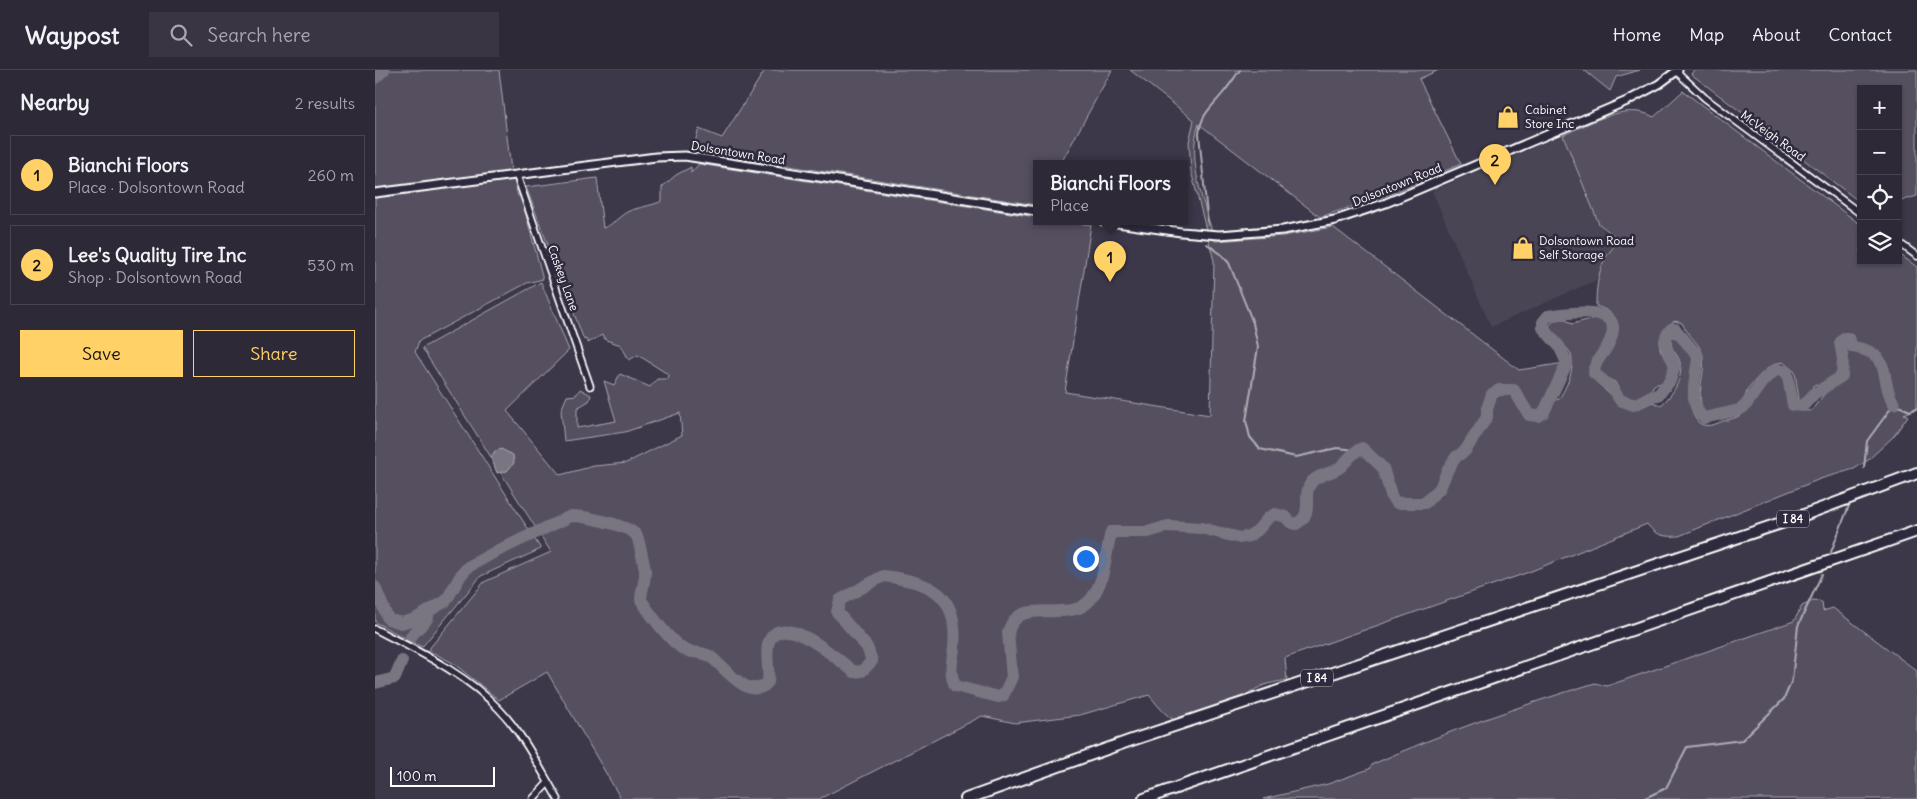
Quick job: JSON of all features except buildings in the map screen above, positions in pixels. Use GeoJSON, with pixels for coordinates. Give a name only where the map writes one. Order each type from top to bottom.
{"type":"FeatureCollection","features":[{"type":"Feature","properties":{"kind":"highway","name":"I 84"},"geometry":{"type":"LineString","coordinates":[[966,799],[1129,741],[1778,524],[1917,473]]}},
{"type":"Feature","properties":{"kind":"highway"},"geometry":{"type":"LineString","coordinates":[[1144,799],[1917,531]]}},
{"type":"Feature","properties":{"kind":"highway"},"geometry":{"type":"LineString","coordinates":[[1162,799],[1189,783]]}},
{"type":"Feature","properties":{"kind":"street","name":"McVeigh Road"},"geometry":{"type":"LineString","coordinates":[[1677,71],[1705,98],[1857,211]]}},
{"type":"Feature","properties":{"kind":"street","name":"Dolsontown Road"},"geometry":{"type":"LineString","coordinates":[[1131,225],[1219,235],[1289,229],[1341,219],[1386,203],[1627,101],[1677,71]]}},
{"type":"Feature","properties":{"kind":"street","name":"Dolsontown Road"},"geometry":{"type":"LineString","coordinates":[[375,193],[685,156],[1033,211]]}},
{"type":"Feature","properties":{"kind":"street","name":"Caskey Lane"},"geometry":{"type":"LineString","coordinates":[[517,176],[590,386]]}},
{"type":"Feature","properties":{"kind":"street"},"geometry":{"type":"LineString","coordinates":[[1902,245],[1917,256]]}},
{"type":"Feature","properties":{"kind":"street"},"geometry":{"type":"LineString","coordinates":[[375,629],[450,669],[485,695],[511,723],[558,799]]}},
{"type":"Feature","properties":{"kind":"street"},"geometry":{"type":"LineString","coordinates":[[533,799],[548,783]]}},
{"type":"Feature","properties":{"kind":"shaded area"},"geometry":{"type":"Polygon","coordinates":[[[375,70],[499,70],[511,170],[518,196],[521,196],[543,279],[527,283],[419,341],[415,352],[541,549],[481,576],[422,647],[375,622],[375,70]]]}},
{"type":"Feature","properties":{"kind":"shaded area"},"geometry":{"type":"Polygon","coordinates":[[[765,70],[1112,70],[1063,160],[1033,160],[1033,205],[726,156],[694,145],[699,129],[722,138],[765,70]]]}},
{"type":"Feature","properties":{"kind":"shaded area"},"geometry":{"type":"Polygon","coordinates":[[[1130,70],[1439,70],[1419,79],[1461,164],[1391,194],[1320,217],[1199,124],[1195,153],[1198,183],[1215,241],[1283,236],[1333,227],[1519,370],[1565,363],[1550,393],[1558,400],[1570,376],[1572,363],[1569,351],[1550,330],[1549,326],[1554,320],[1565,319],[1572,324],[1599,317],[1606,322],[1609,328],[1608,334],[1602,348],[1589,367],[1590,371],[1596,382],[1615,400],[1626,407],[1631,409],[1637,408],[1652,402],[1661,405],[1673,392],[1679,380],[1681,368],[1679,358],[1672,346],[1671,337],[1674,337],[1694,356],[1691,402],[1693,413],[1698,422],[1706,425],[1740,416],[1746,411],[1763,387],[1782,372],[1786,378],[1787,397],[1791,407],[1798,410],[1811,411],[1826,392],[1815,384],[1803,401],[1799,400],[1795,372],[1783,362],[1773,365],[1760,375],[1749,388],[1740,405],[1710,415],[1705,414],[1700,400],[1702,352],[1682,323],[1675,321],[1662,333],[1660,342],[1661,351],[1670,365],[1666,382],[1654,385],[1649,393],[1633,402],[1624,397],[1615,382],[1600,375],[1599,368],[1614,341],[1618,325],[1615,318],[1608,311],[1596,306],[1598,279],[1608,254],[1621,241],[1599,224],[1563,135],[1596,120],[1620,113],[1643,113],[1654,117],[1683,91],[1857,222],[1857,265],[1902,265],[1902,256],[1917,267],[1917,409],[1904,414],[1908,416],[1893,437],[1867,461],[1854,469],[1820,479],[1679,536],[1661,535],[1647,524],[1529,572],[1285,658],[1287,680],[1261,686],[1226,711],[1203,723],[1192,725],[1180,722],[1167,715],[1149,695],[1080,715],[1015,723],[982,716],[819,799],[621,799],[547,672],[499,700],[453,663],[428,650],[484,582],[551,552],[422,348],[541,282],[569,350],[507,411],[560,475],[594,466],[626,463],[682,435],[680,413],[625,432],[564,441],[561,410],[567,396],[576,395],[580,389],[591,395],[589,401],[577,408],[577,428],[616,421],[604,381],[614,385],[620,374],[650,387],[657,379],[668,379],[669,375],[638,355],[629,360],[621,345],[606,340],[602,335],[588,343],[586,339],[584,340],[526,187],[597,178],[603,228],[627,212],[662,201],[662,187],[676,175],[691,167],[691,173],[699,164],[1033,217],[1033,225],[1091,225],[1065,392],[1210,415],[1214,261],[1191,171],[1189,142],[1194,120],[1130,70]]]}},
{"type":"Feature","properties":{"kind":"shaded area"},"geometry":{"type":"Polygon","coordinates":[[[1584,70],[1640,70],[1616,77],[1610,91],[1584,70]]]}},
{"type":"Feature","properties":{"kind":"shaded area"},"geometry":{"type":"Polygon","coordinates":[[[1694,70],[1917,70],[1917,196],[1902,201],[1902,85],[1857,85],[1857,200],[1691,74],[1694,70]]]}},
{"type":"Feature","properties":{"kind":"shaded area"},"geometry":{"type":"Polygon","coordinates":[[[1563,135],[1599,224],[1628,266],[1491,327],[1432,191],[1563,135]]]}},
{"type":"Feature","properties":{"kind":"shaded area"},"geometry":{"type":"Polygon","coordinates":[[[501,449],[513,455],[514,463],[507,471],[497,473],[491,457],[495,451],[501,449]]]}},
{"type":"Feature","properties":{"kind":"shaded area"},"geometry":{"type":"Polygon","coordinates":[[[1813,601],[1822,602],[1823,611],[1833,608],[1917,671],[1917,799],[1263,799],[1328,784],[1369,769],[1373,764],[1427,741],[1510,710],[1595,683],[1607,686],[1794,621],[1802,606],[1813,601]]]}},
{"type":"Feature","properties":{"kind":"waterway"},"geometry":{"type":"LineString","coordinates":[[375,78],[384,70]]}},
{"type":"Feature","properties":{"kind":"waterway"},"geometry":{"type":"LineString","coordinates":[[1208,225],[1199,134],[1200,127],[1207,112],[1240,70]]}},
{"type":"Feature","properties":{"kind":"waterway"},"geometry":{"type":"LineString","coordinates":[[1207,244],[1221,254],[1229,263],[1253,323],[1258,347],[1246,421],[1250,437],[1260,449],[1296,457],[1337,448],[1357,450]]}},
{"type":"Feature","properties":{"kind":"waterway"},"geometry":{"type":"LineString","coordinates":[[375,587],[388,619],[401,623],[415,619],[446,601],[461,575],[468,567],[571,516],[586,518],[625,528],[637,536],[645,570],[641,600],[650,613],[667,635],[679,646],[688,651],[708,655],[745,686],[761,687],[768,682],[768,644],[777,632],[788,631],[800,634],[826,650],[854,672],[862,671],[872,661],[867,647],[837,612],[840,600],[883,576],[915,582],[938,593],[946,602],[952,614],[954,629],[952,671],[955,686],[998,697],[1003,696],[1012,677],[1008,633],[1014,621],[1022,614],[1070,610],[1082,607],[1091,599],[1100,583],[1111,532],[1148,532],[1168,526],[1201,528],[1240,538],[1249,536],[1258,530],[1268,518],[1275,514],[1286,517],[1290,522],[1296,524],[1305,516],[1307,491],[1311,482],[1339,468],[1362,448],[1383,468],[1392,498],[1397,503],[1425,503],[1440,488],[1448,469],[1456,457],[1465,451],[1487,417],[1487,409],[1492,394],[1499,390],[1514,390],[1529,415],[1538,416],[1544,412],[1567,363],[1559,346],[1543,328],[1543,322],[1548,316],[1583,312],[1595,313],[1605,316],[1611,322],[1613,332],[1608,345],[1595,365],[1594,373],[1612,388],[1620,400],[1634,405],[1651,396],[1658,395],[1670,381],[1675,366],[1666,348],[1665,339],[1671,329],[1675,329],[1698,356],[1694,397],[1695,405],[1704,418],[1739,410],[1745,406],[1762,382],[1777,369],[1787,372],[1793,405],[1803,406],[1814,394],[1842,376],[1843,359],[1840,343],[1844,338],[1848,338],[1853,347],[1866,350],[1875,355],[1880,361],[1889,394],[1894,404]]}},
{"type":"Feature","properties":{"kind":"waterway"},"geometry":{"type":"LineString","coordinates":[[1864,468],[1867,441],[1894,404],[1910,411],[1917,408]]}},
{"type":"Feature","properties":{"kind":"waterway"},"geometry":{"type":"LineString","coordinates":[[1831,552],[1850,503]]}},
{"type":"Feature","properties":{"kind":"waterway"},"geometry":{"type":"LineString","coordinates":[[1643,799],[1666,788],[1687,747],[1742,740],[1784,699],[1792,680],[1798,626],[1822,574]]}},
{"type":"Feature","properties":{"kind":"waterway"},"geometry":{"type":"LineString","coordinates":[[411,637],[428,617]]}},
{"type":"Feature","properties":{"kind":"waterway"},"geometry":{"type":"LineString","coordinates":[[375,683],[395,678],[402,661]]}},
{"type":"Feature","properties":{"kind":"place","name":"Cabinet Store Inc"},"geometry":{"type":"Point","coordinates":[1508,117]}},
{"type":"Feature","properties":{"kind":"place","name":"Lee's Quality Tire Inc"},"geometry":{"type":"Point","coordinates":[1495,185]}},
{"type":"Feature","properties":{"kind":"place","name":"Dolsontown Road Self Storage"},"geometry":{"type":"Point","coordinates":[1523,248]}},
{"type":"Feature","properties":{"kind":"place","name":"Bianchi Floors"},"geometry":{"type":"Point","coordinates":[1110,282]}}]}
